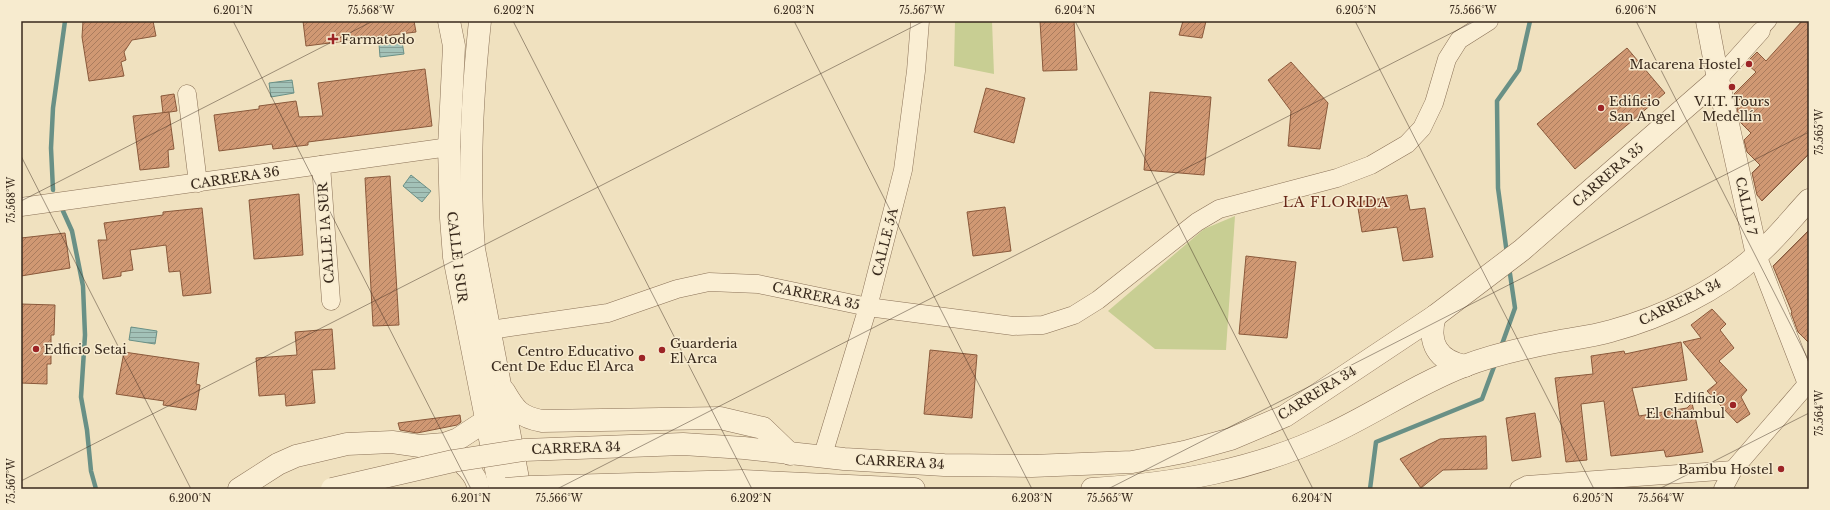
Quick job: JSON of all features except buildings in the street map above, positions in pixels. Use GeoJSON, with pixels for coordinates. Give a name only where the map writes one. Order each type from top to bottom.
{"type":"FeatureCollection","features":[{"type":"Feature","properties":{"kind":"street","name":"CALLE 1 SUR"},"geometry":{"type":"LineString","coordinates":[[449,21],[454,46],[449,147],[450,218],[454,257],[500,489]]}},
{"type":"Feature","properties":{"kind":"street","name":"CALLE 1 SUR"},"geometry":{"type":"LineString","coordinates":[[480,21],[472,142],[471,213],[474,250],[520,489]]}},
{"type":"Feature","properties":{"kind":"street","name":"CALLE 5A"},"geometry":{"type":"LineString","coordinates":[[822,458],[868,307],[903,170],[916,71],[920,21]]}},
{"type":"Feature","properties":{"kind":"street","name":"CARRERA 35"},"geometry":{"type":"LineString","coordinates":[[490,330],[608,313],[676,289],[709,282],[758,284],[868,307],[1013,326],[1043,325],[1074,315],[1098,300],[1197,222],[1219,209],[1337,178],[1371,165],[1407,144],[1422,128],[1434,103],[1448,59],[1459,40],[1489,21]]}},
{"type":"Feature","properties":{"kind":"street","name":"CALLE 7"},"geometry":{"type":"LineString","coordinates":[[1707,21],[1718,79],[1757,255],[1808,383]]}},
{"type":"Feature","properties":{"kind":"street","name":"CARRERA 35"},"geometry":{"type":"LineString","coordinates":[[1435,316],[1522,250],[1718,79],[1765,26]]}},
{"type":"Feature","properties":{"kind":"street"},"geometry":{"type":"LineString","coordinates":[[187,94],[198,184]]}},
{"type":"Feature","properties":{"kind":"street","name":"CARRERA 36"},"geometry":{"type":"LineString","coordinates":[[21,207],[198,184],[449,147]]}},
{"type":"Feature","properties":{"kind":"street","name":"CALLE 1A SUR"},"geometry":{"type":"LineString","coordinates":[[321,165],[331,301]]}},
{"type":"Feature","properties":{"kind":"street","name":"CARRERA 34"},"geometry":{"type":"LineString","coordinates":[[1092,489],[1135,486],[1225,472],[1258,462],[1329,434],[1437,378],[1472,364],[1511,351],[1609,332],[1656,316],[1708,291],[1730,277],[1757,255],[1809,200]]}},
{"type":"Feature","properties":{"kind":"street"},"geometry":{"type":"LineString","coordinates":[[1749,219],[1757,225],[1768,228],[1787,224]]}},
{"type":"Feature","properties":{"kind":"street"},"geometry":{"type":"LineString","coordinates":[[1435,316],[1432,333],[1436,350],[1444,358],[1454,364],[1472,364]]}},
{"type":"Feature","properties":{"kind":"street","name":"CARRERA 34"},"geometry":{"type":"LineString","coordinates":[[332,489],[453,461],[524,450],[683,444],[744,448],[822,458],[944,465],[1032,466],[1132,462],[1184,452],[1231,439],[1285,416],[1435,316]]}},
{"type":"Feature","properties":{"kind":"street"},"geometry":{"type":"LineString","coordinates":[[1400,340],[1418,348],[1437,378]]}},
{"type":"Feature","properties":{"kind":"street"},"geometry":{"type":"LineString","coordinates":[[1723,489],[1733,470],[1808,383]]}},
{"type":"Feature","properties":{"kind":"street"},"geometry":{"type":"LineString","coordinates":[[501,386],[518,412],[529,419],[542,421],[720,418],[763,428],[790,454]]}},
{"type":"Feature","properties":{"kind":"street"},"geometry":{"type":"LineString","coordinates":[[239,489],[278,464],[296,456],[347,444],[392,442],[420,446],[440,444],[458,438],[487,420]]}},
{"type":"Feature","properties":{"kind":"street"},"geometry":{"type":"LineString","coordinates":[[440,444],[456,457],[472,474],[478,484],[478,489]]}},
{"type":"Feature","properties":{"kind":"street"},"geometry":{"type":"LineString","coordinates":[[1519,489],[1527,485],[1733,470]]}},
{"type":"Feature","properties":{"kind":"street","name":"CARRERA 34"},"geometry":{"type":"LineString","coordinates":[[506,489],[530,486],[743,481],[814,486],[914,489]]}},
{"type":"Feature","properties":{"kind":"green space"},"geometry":{"type":"Polygon","coordinates":[[[955,21],[992,21],[994,74],[954,66],[955,21]]]}},
{"type":"Feature","properties":{"kind":"green space"},"geometry":{"type":"Polygon","coordinates":[[[1235,216],[1226,350],[1155,349],[1108,311],[1204,229],[1235,216]]]}},
{"type":"Feature","properties":{"kind":"water"},"geometry":{"type":"Polygon","coordinates":[[[402,41],[404,54],[380,57],[379,44],[402,41]]]}},
{"type":"Feature","properties":{"kind":"water"},"geometry":{"type":"Polygon","coordinates":[[[292,80],[294,93],[271,97],[269,83],[292,80]]]}},
{"type":"Feature","properties":{"kind":"water"},"geometry":{"type":"Polygon","coordinates":[[[411,175],[431,191],[422,202],[403,186],[411,175]]]}},
{"type":"Feature","properties":{"kind":"water"},"geometry":{"type":"Polygon","coordinates":[[[131,327],[157,331],[155,344],[129,340],[131,327]]]}},
{"type":"Feature","properties":{"kind":"waterway"},"geometry":{"type":"LineString","coordinates":[[53,190],[51,148],[53,108],[65,21]]}},
{"type":"Feature","properties":{"kind":"waterway"},"geometry":{"type":"LineString","coordinates":[[1507,254],[1498,188],[1497,101],[1519,70],[1530,21]]}},
{"type":"Feature","properties":{"kind":"waterway"},"geometry":{"type":"LineString","coordinates":[[63,211],[72,231],[83,286],[85,335],[81,397],[87,430],[91,471],[96,489]]}},
{"type":"Feature","properties":{"kind":"waterway"},"geometry":{"type":"LineString","coordinates":[[1501,347],[1515,308],[1509,267]]}},
{"type":"Feature","properties":{"kind":"waterway"},"geometry":{"type":"LineString","coordinates":[[1370,489],[1376,442],[1482,399],[1495,364]]}},
{"type":"Feature","properties":{"kind":"place","name":"Farmatodo"},"geometry":{"type":"Point","coordinates":[333,39]}},
{"type":"Feature","properties":{"kind":"place","name":"Macarena Hostel"},"geometry":{"type":"Point","coordinates":[1749,64]}},
{"type":"Feature","properties":{"kind":"place","name":"V.I.T. Tours Medellín"},"geometry":{"type":"Point","coordinates":[1732,87]}},
{"type":"Feature","properties":{"kind":"place","name":"Edificio San Angel"},"geometry":{"type":"Point","coordinates":[1601,108]}},
{"type":"Feature","properties":{"kind":"place","name":"Edficio Setai"},"geometry":{"type":"Point","coordinates":[36,349]}},
{"type":"Feature","properties":{"kind":"place","name":"Guarderia El Arca"},"geometry":{"type":"Point","coordinates":[662,350]}},
{"type":"Feature","properties":{"kind":"place","name":"Centro Educativo Cent De Educ El Arca"},"geometry":{"type":"Point","coordinates":[642,358]}},
{"type":"Feature","properties":{"kind":"place","name":"Edificio El Chambul"},"geometry":{"type":"Point","coordinates":[1733,405]}},
{"type":"Feature","properties":{"kind":"place","name":"Bambu Hostel"},"geometry":{"type":"Point","coordinates":[1781,469]}},
{"type":"Feature","properties":{"kind":"district","name":"LA FLORIDA"},"geometry":{"type":"Point","coordinates":[1336,202]}}]}
